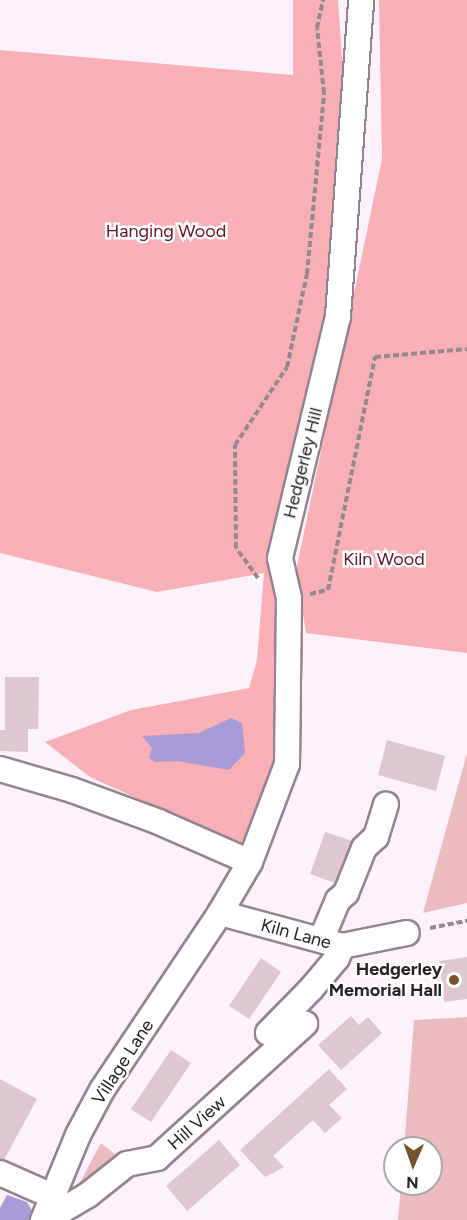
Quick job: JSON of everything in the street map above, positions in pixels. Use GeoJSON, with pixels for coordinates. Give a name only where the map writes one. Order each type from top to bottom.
{"type":"FeatureCollection","features":[{"type":"Feature","properties":{"kind":"street","name":"Hedgerley Hill"},"geometry":{"type":"LineString","coordinates":[[220,913],[249,862],[287,764],[289,598],[280,558],[338,316],[362,0]]}},
{"type":"Feature","properties":{"kind":"street"},"geometry":{"type":"LineString","coordinates":[[0,769],[72,790],[159,822],[249,862]]}},
{"type":"Feature","properties":{"kind":"street"},"geometry":{"type":"LineString","coordinates":[[268,1033],[337,958],[331,943],[338,900],[345,893],[364,848],[376,837],[386,805]]}},
{"type":"Feature","properties":{"kind":"street","name":"Kiln Lane"},"geometry":{"type":"LineString","coordinates":[[220,913],[331,943],[407,933]]}},
{"type":"Feature","properties":{"kind":"street","name":"Village Lane"},"geometry":{"type":"LineString","coordinates":[[44,1220],[78,1135],[102,1090],[220,913]]}},
{"type":"Feature","properties":{"kind":"street","name":"Hill View"},"geometry":{"type":"LineString","coordinates":[[44,1220],[88,1195],[127,1164],[158,1158],[306,1024]]}},
{"type":"Feature","properties":{"kind":"street"},"geometry":{"type":"LineString","coordinates":[[0,1173],[52,1196]]}},
{"type":"Feature","properties":{"kind":"path"},"geometry":{"type":"LineString","coordinates":[[262,584],[236,548],[235,445],[287,367],[307,274],[324,93],[317,28],[323,0]]}},
{"type":"Feature","properties":{"kind":"path"},"geometry":{"type":"LineString","coordinates":[[289,598],[328,590],[375,357],[467,349]]}},
{"type":"Feature","properties":{"kind":"path"},"geometry":{"type":"LineString","coordinates":[[407,933],[467,921]]}},
{"type":"Feature","properties":{"kind":"shaded area"},"geometry":{"type":"Polygon","coordinates":[[[231,718],[242,723],[245,753],[229,770],[177,761],[155,762],[149,758],[152,748],[142,736],[199,733],[231,718]]]}},
{"type":"Feature","properties":{"kind":"shaded area"},"geometry":{"type":"Polygon","coordinates":[[[467,753],[467,903],[423,913],[467,753]]]}},
{"type":"Feature","properties":{"kind":"shaded area"},"geometry":{"type":"Polygon","coordinates":[[[467,1017],[467,1220],[398,1220],[400,1196],[443,1196],[443,1136],[405,1136],[414,1020],[467,1017]]]}},
{"type":"Feature","properties":{"kind":"shaded area"},"geometry":{"type":"Polygon","coordinates":[[[101,1143],[121,1159],[72,1197],[101,1143]]]}},
{"type":"Feature","properties":{"kind":"shaded area"},"geometry":{"type":"Polygon","coordinates":[[[7,1195],[27,1202],[34,1214],[31,1220],[0,1220],[0,1208],[7,1195]]]}},
{"type":"Feature","properties":{"kind":"green space","name":"Hanging Wood"},"geometry":{"type":"Polygon","coordinates":[[[293,0],[338,0],[344,87],[322,348],[272,533],[278,578],[283,759],[240,845],[90,777],[45,742],[131,710],[249,688],[257,660],[264,573],[157,592],[0,553],[0,50],[293,75],[293,0]]]}},
{"type":"Feature","properties":{"kind":"green space","name":"Kiln Wood"},"geometry":{"type":"Polygon","coordinates":[[[379,0],[467,0],[467,653],[306,633],[296,571],[382,159],[379,0]]]}},
{"type":"Feature","properties":{"kind":"building"},"geometry":{"type":"Polygon","coordinates":[[[5,677],[39,677],[38,729],[28,729],[28,752],[0,751],[0,730],[5,730],[5,677]]]}},
{"type":"Feature","properties":{"kind":"building"},"geometry":{"type":"Polygon","coordinates":[[[387,740],[445,756],[436,791],[378,775],[387,740]]]}},
{"type":"Feature","properties":{"kind":"building"},"geometry":{"type":"Polygon","coordinates":[[[325,832],[352,841],[335,883],[310,874],[325,832]]]}},
{"type":"Feature","properties":{"kind":"building","name":"Hedgerley Memorial Hall"},"geometry":{"type":"Polygon","coordinates":[[[467,957],[467,999],[444,1002],[439,961],[467,957]]]}},
{"type":"Feature","properties":{"kind":"building"},"geometry":{"type":"Polygon","coordinates":[[[261,958],[281,972],[249,1019],[229,1006],[261,958]]]}},
{"type":"Feature","properties":{"kind":"building"},"geometry":{"type":"Polygon","coordinates":[[[351,1016],[359,1025],[368,1017],[382,1033],[341,1070],[318,1045],[351,1016]]]}},
{"type":"Feature","properties":{"kind":"building"},"geometry":{"type":"Polygon","coordinates":[[[171,1050],[191,1063],[151,1122],[131,1109],[171,1050]]]}},
{"type":"Feature","properties":{"kind":"building"},"geometry":{"type":"Polygon","coordinates":[[[329,1069],[347,1089],[329,1105],[342,1118],[325,1133],[313,1120],[273,1156],[284,1167],[265,1177],[240,1150],[329,1069]]]}},
{"type":"Feature","properties":{"kind":"building"},"geometry":{"type":"Polygon","coordinates":[[[0,1079],[37,1099],[4,1160],[0,1159],[0,1079]]]}},
{"type":"Feature","properties":{"kind":"building"},"geometry":{"type":"Polygon","coordinates":[[[219,1140],[240,1165],[187,1211],[166,1186],[219,1140]]]}},
{"type":"Feature","properties":{"kind":"place","name":"Hedgerley Memorial Hall"},"geometry":{"type":"Point","coordinates":[454,980]}}]}
